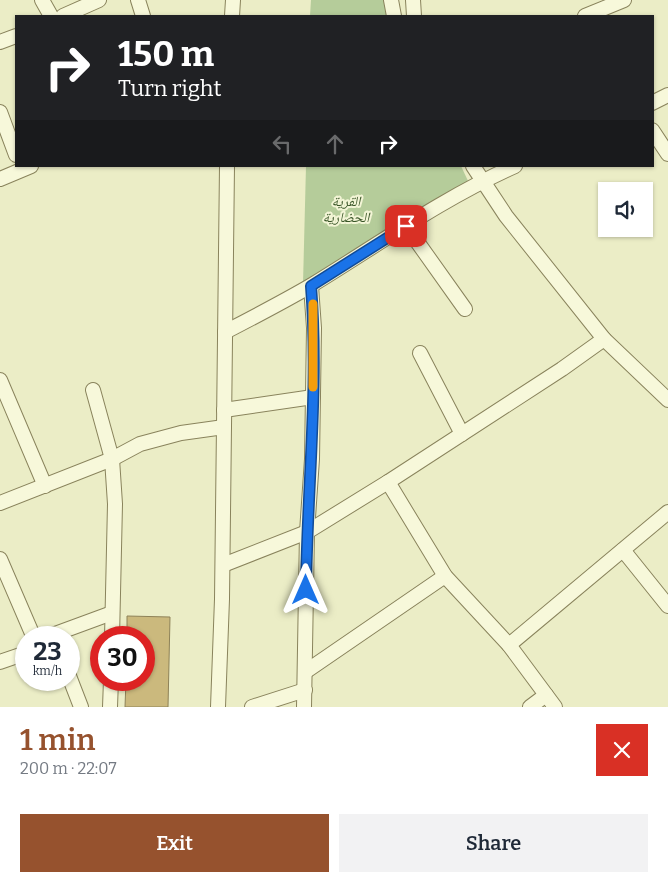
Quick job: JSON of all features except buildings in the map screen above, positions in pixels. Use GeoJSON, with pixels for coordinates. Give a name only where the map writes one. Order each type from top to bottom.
{"type":"FeatureCollection","features":[{"type":"Feature","properties":{"kind":"street"},"geometry":{"type":"LineString","coordinates":[[42,0],[50,15]]}},
{"type":"Feature","properties":{"kind":"street"},"geometry":{"type":"LineString","coordinates":[[65,15],[98,0]]}},
{"type":"Feature","properties":{"kind":"street"},"geometry":{"type":"LineString","coordinates":[[138,0],[144,15]]}},
{"type":"Feature","properties":{"kind":"street"},"geometry":{"type":"LineString","coordinates":[[232,15],[233,0]]}},
{"type":"Feature","properties":{"kind":"street"},"geometry":{"type":"LineString","coordinates":[[391,0],[394,15]]}},
{"type":"Feature","properties":{"kind":"street"},"geometry":{"type":"LineString","coordinates":[[413,0],[414,15]]}},
{"type":"Feature","properties":{"kind":"street"},"geometry":{"type":"LineString","coordinates":[[591,11],[624,0]]}},
{"type":"Feature","properties":{"kind":"street"},"geometry":{"type":"LineString","coordinates":[[0,42],[15,36]]}},
{"type":"Feature","properties":{"kind":"street"},"geometry":{"type":"LineString","coordinates":[[654,102],[668,96]]}},
{"type":"Feature","properties":{"kind":"street"},"geometry":{"type":"LineString","coordinates":[[0,112],[15,152]]}},
{"type":"Feature","properties":{"kind":"street"},"geometry":{"type":"LineString","coordinates":[[654,133],[668,154]]}},
{"type":"Feature","properties":{"kind":"street"},"geometry":{"type":"LineString","coordinates":[[0,179],[24,167]]}},
{"type":"Feature","properties":{"kind":"street"},"geometry":{"type":"LineString","coordinates":[[218,707],[223,565],[226,167]]}},
{"type":"Feature","properties":{"kind":"street"},"geometry":{"type":"LineString","coordinates":[[474,167],[481,181],[604,339],[668,400]]}},
{"type":"Feature","properties":{"kind":"street"},"geometry":{"type":"LineString","coordinates":[[225,332],[311,286],[481,181],[513,167]]}},
{"type":"Feature","properties":{"kind":"street"},"geometry":{"type":"LineString","coordinates":[[406,226],[465,309]]}},
{"type":"Feature","properties":{"kind":"street"},"geometry":{"type":"LineString","coordinates":[[304,707],[307,532],[312,459],[314,328],[311,286]]}},
{"type":"Feature","properties":{"kind":"street"},"geometry":{"type":"LineString","coordinates":[[223,565],[307,532],[562,370],[604,339]]}},
{"type":"Feature","properties":{"kind":"street"},"geometry":{"type":"LineString","coordinates":[[420,353],[462,434]]}},
{"type":"Feature","properties":{"kind":"street"},"geometry":{"type":"LineString","coordinates":[[0,380],[45,486]]}},
{"type":"Feature","properties":{"kind":"street"},"geometry":{"type":"LineString","coordinates":[[93,390],[112,459],[115,504],[112,626]]}},
{"type":"Feature","properties":{"kind":"street"},"geometry":{"type":"LineString","coordinates":[[224,410],[313,397]]}},
{"type":"Feature","properties":{"kind":"street"},"geometry":{"type":"LineString","coordinates":[[0,503],[112,459],[149,441],[181,433],[224,427]]}},
{"type":"Feature","properties":{"kind":"street"},"geometry":{"type":"LineString","coordinates":[[388,482],[445,576],[509,646],[556,707]]}},
{"type":"Feature","properties":{"kind":"street"},"geometry":{"type":"LineString","coordinates":[[509,646],[668,512]]}},
{"type":"Feature","properties":{"kind":"street"},"geometry":{"type":"LineString","coordinates":[[623,550],[668,606]]}},
{"type":"Feature","properties":{"kind":"street"},"geometry":{"type":"LineString","coordinates":[[0,559],[29,626]]}},
{"type":"Feature","properties":{"kind":"street"},"geometry":{"type":"LineString","coordinates":[[305,672],[445,576]]}},
{"type":"Feature","properties":{"kind":"street"},"geometry":{"type":"LineString","coordinates":[[77,626],[112,613]]}},
{"type":"Feature","properties":{"kind":"street"},"geometry":{"type":"LineString","coordinates":[[0,662],[15,657]]}},
{"type":"Feature","properties":{"kind":"street"},"geometry":{"type":"LineString","coordinates":[[252,707],[305,690]]}},
{"type":"Feature","properties":{"kind":"street"},"geometry":{"type":"LineString","coordinates":[[75,691],[81,707]]}},
{"type":"Feature","properties":{"kind":"street"},"geometry":{"type":"LineString","coordinates":[[110,707],[111,691]]}},
{"type":"Feature","properties":{"kind":"street"},"geometry":{"type":"LineString","coordinates":[[530,707],[546,695]]}},
{"type":"Feature","properties":{"kind":"green space"},"geometry":{"type":"Polygon","coordinates":[[[311,0],[387,0],[393,15],[310,15],[311,0]]]}},
{"type":"Feature","properties":{"kind":"green space","name":"القرية الحضارية"},"geometry":{"type":"Polygon","coordinates":[[[306,167],[461,167],[469,183],[303,284],[306,167]]]}},
{"type":"Feature","properties":{"kind":"slow traffic"},"geometry":{"type":"LineString","coordinates":[[313,304],[313,387]]}},
{"type":"Feature","properties":{"kind":"route"},"geometry":{"type":"LineString","coordinates":[[306,590],[307,532],[312,459],[314,328],[311,286],[406,226]]}}]}
